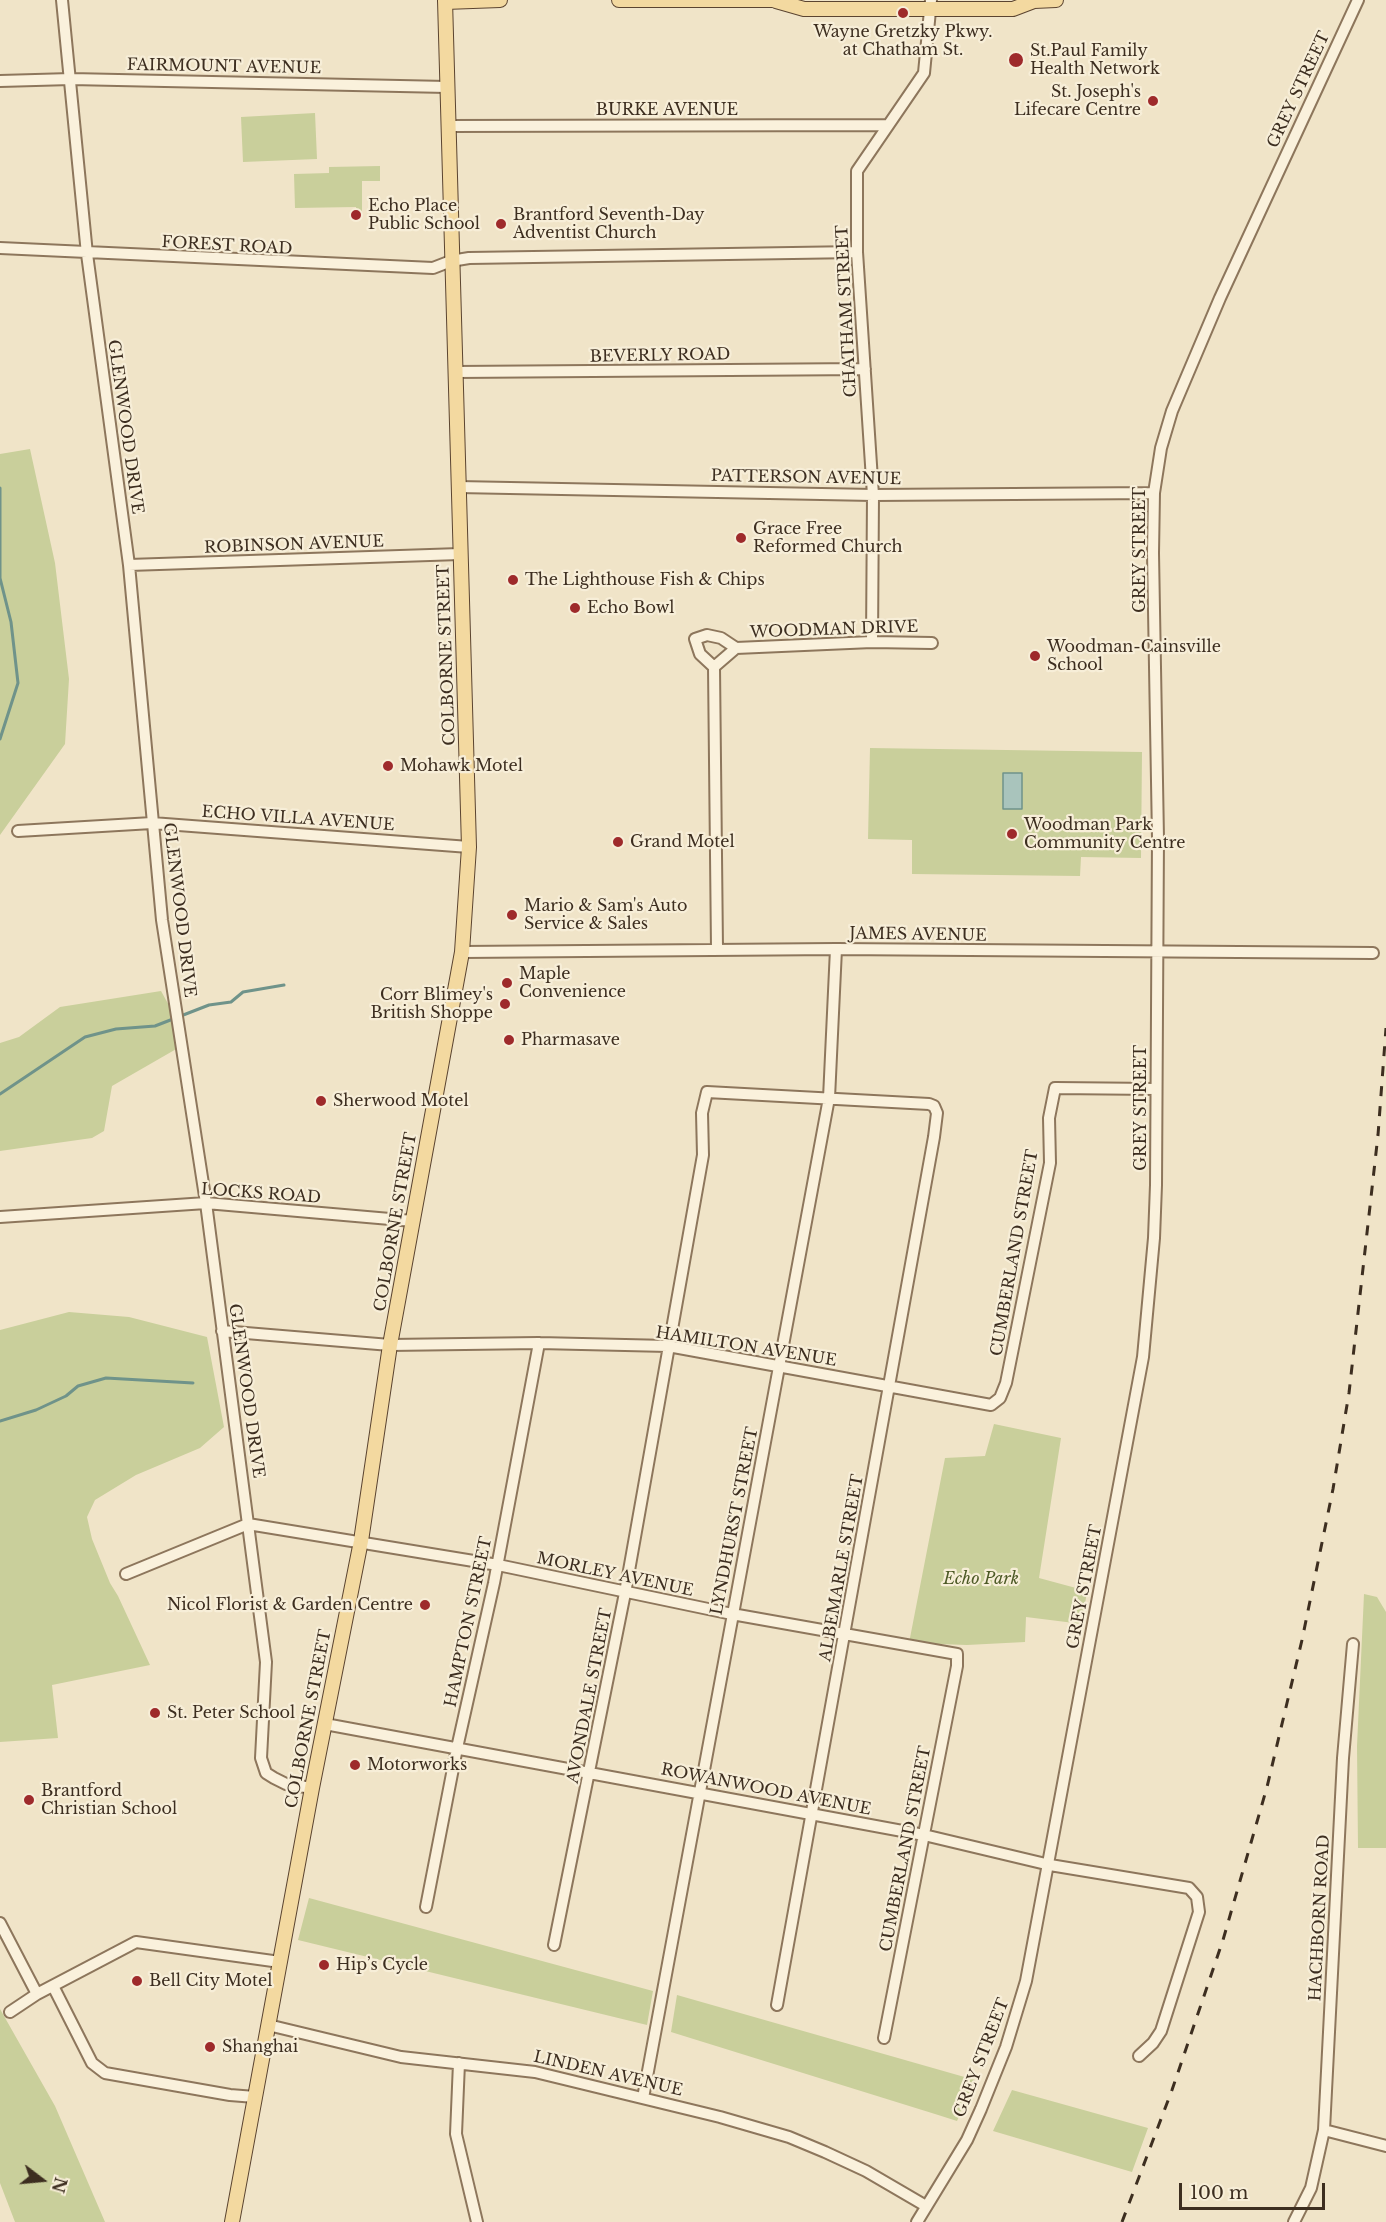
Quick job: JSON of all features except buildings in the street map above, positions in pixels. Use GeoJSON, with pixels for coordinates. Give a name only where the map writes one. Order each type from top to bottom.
{"type":"FeatureCollection","features":[{"type":"Feature","properties":{"kind":"main road"},"geometry":{"type":"LineString","coordinates":[[442,0],[500,0]]}},
{"type":"Feature","properties":{"kind":"main road","name":"COLBORNE STREET"},"geometry":{"type":"LineString","coordinates":[[232,2222],[312,1788],[361,1541],[390,1345],[462,952],[469,847],[449,126],[442,0]]}},
{"type":"Feature","properties":{"kind":"main road"},"geometry":{"type":"LineString","coordinates":[[619,0],[778,1],[804,9],[931,5],[1013,9],[1033,1],[1056,0]]}},
{"type":"Feature","properties":{"kind":"street","name":"GLENWOOD DRIVE"},"geometry":{"type":"LineString","coordinates":[[62,0],[87,254],[129,565],[162,920],[206,1203],[266,1662],[261,1758],[263,1767],[274,1778],[286,1784],[312,1788]]}},
{"type":"Feature","properties":{"kind":"street","name":"GREY STREET"},"geometry":{"type":"LineString","coordinates":[[917,2222],[967,2140],[1006,2047],[1026,1981],[1050,1865],[1143,1357],[1154,1238],[1157,952],[1154,493],[1161,448],[1172,411],[1220,298],[1358,0]]}},
{"type":"Feature","properties":{"kind":"street","name":"CHATHAM STREET"},"geometry":{"type":"LineString","coordinates":[[872,642],[873,495],[857,252],[857,171],[886,125],[924,73],[931,5]]}},
{"type":"Feature","properties":{"kind":"street","name":"FAIRMOUNT AVENUE"},"geometry":{"type":"LineString","coordinates":[[0,81],[71,79],[447,87]]}},
{"type":"Feature","properties":{"kind":"street","name":"BURKE AVENUE"},"geometry":{"type":"LineString","coordinates":[[449,126],[886,125]]}},
{"type":"Feature","properties":{"kind":"street","name":"FOREST ROAD"},"geometry":{"type":"LineString","coordinates":[[0,248],[87,254],[433,268],[451,261],[469,258],[857,252]]}},
{"type":"Feature","properties":{"kind":"street","name":"BEVERLY ROAD"},"geometry":{"type":"LineString","coordinates":[[456,372],[865,369]]}},
{"type":"Feature","properties":{"kind":"street","name":"PATTERSON AVENUE"},"geometry":{"type":"LineString","coordinates":[[458,487],[873,495],[1154,493]]}},
{"type":"Feature","properties":{"kind":"street","name":"ROBINSON AVENUE"},"geometry":{"type":"LineString","coordinates":[[129,565],[460,554]]}},
{"type":"Feature","properties":{"kind":"street","name":"WOODMAN DRIVE"},"geometry":{"type":"LineString","coordinates":[[736,648],[714,667],[700,654],[695,639],[707,635],[722,638],[736,648],[872,642],[932,643]]}},
{"type":"Feature","properties":{"kind":"street"},"geometry":{"type":"LineString","coordinates":[[714,667],[717,949]]}},
{"type":"Feature","properties":{"kind":"street","name":"ECHO VILLA AVENUE"},"geometry":{"type":"LineString","coordinates":[[18,831],[152,823],[469,847]]}},
{"type":"Feature","properties":{"kind":"street","name":"JAMES AVENUE"},"geometry":{"type":"LineString","coordinates":[[462,952],[837,949],[1373,953]]}},
{"type":"Feature","properties":{"kind":"street","name":"LYNDHURST STREET"},"geometry":{"type":"LineString","coordinates":[[643,2097],[829,1098],[837,949]]}},
{"type":"Feature","properties":{"kind":"street","name":"CUMBERLAND STREET"},"geometry":{"type":"LineString","coordinates":[[986,1405],[996,1403],[1006,1383],[1050,1163],[1049,1118],[1055,1089],[1156,1089]]}},
{"type":"Feature","properties":{"kind":"street","name":"AVONDALE STREET"},"geometry":{"type":"LineString","coordinates":[[554,1945],[591,1773],[625,1593],[703,1155],[702,1113],[707,1092],[829,1098]]}},
{"type":"Feature","properties":{"kind":"street","name":"ALBEMARLE STREET"},"geometry":{"type":"LineString","coordinates":[[777,2005],[890,1386],[937,1113],[934,1106],[929,1104],[829,1098]]}},
{"type":"Feature","properties":{"kind":"street","name":"LOCKS ROAD"},"geometry":{"type":"LineString","coordinates":[[0,1217],[206,1203],[413,1221]]}},
{"type":"Feature","properties":{"kind":"street","name":"HAMILTON AVENUE"},"geometry":{"type":"LineString","coordinates":[[222,1331],[390,1345],[539,1343],[668,1346],[986,1405]]}},
{"type":"Feature","properties":{"kind":"street","name":"HAMPTON STREET"},"geometry":{"type":"LineString","coordinates":[[426,1907],[457,1748],[498,1565],[539,1343]]}},
{"type":"Feature","properties":{"kind":"street"},"geometry":{"type":"LineString","coordinates":[[126,1574],[248,1524]]}},
{"type":"Feature","properties":{"kind":"street","name":"MORLEY AVENUE"},"geometry":{"type":"LineString","coordinates":[[248,1524],[498,1565],[732,1614],[845,1635],[947,1650],[957,1654],[957,1666]]}},
{"type":"Feature","properties":{"kind":"street","name":"HACHBORN ROAD"},"geometry":{"type":"LineString","coordinates":[[1294,2222],[1311,2188],[1324,2130],[1343,1758],[1353,1644]]}},
{"type":"Feature","properties":{"kind":"street","name":"CUMBERLAND STREET"},"geometry":{"type":"LineString","coordinates":[[884,2038],[957,1666]]}},
{"type":"Feature","properties":{"kind":"street","name":"ROWANWOOD AVENUE"},"geometry":{"type":"LineString","coordinates":[[325,1724],[924,1835],[1050,1865],[1179,1885],[1194,1892],[1199,1912],[1161,2031],[1153,2043],[1139,2056]]}},
{"type":"Feature","properties":{"kind":"street"},"geometry":{"type":"LineString","coordinates":[[0,1923],[38,1994]]}},
{"type":"Feature","properties":{"kind":"street"},"geometry":{"type":"LineString","coordinates":[[10,2012],[38,1994],[136,1942],[280,1962]]}},
{"type":"Feature","properties":{"kind":"street"},"geometry":{"type":"LineString","coordinates":[[53,1986],[92,2063],[105,2073],[230,2095],[255,2097]]}},
{"type":"Feature","properties":{"kind":"street","name":"LINDEN AVENUE"},"geometry":{"type":"LineString","coordinates":[[268,2025],[378,2053],[535,2072],[643,2097],[789,2138],[866,2171],[926,2206]]}},
{"type":"Feature","properties":{"kind":"street"},"geometry":{"type":"LineString","coordinates":[[459,2063],[456,2134],[477,2222]]}},
{"type":"Feature","properties":{"kind":"street"},"geometry":{"type":"LineString","coordinates":[[1324,2130],[1386,2146]]}},
{"type":"Feature","properties":{"kind":"green space"},"geometry":{"type":"Polygon","coordinates":[[[315,113],[317,159],[243,162],[241,117],[315,113]]]}},
{"type":"Feature","properties":{"kind":"green space"},"geometry":{"type":"Polygon","coordinates":[[[380,166],[380,181],[362,181],[362,217],[357,217],[356,207],[295,208],[294,174],[329,173],[329,167],[380,166]]]}},
{"type":"Feature","properties":{"kind":"green space"},"geometry":{"type":"Polygon","coordinates":[[[30,449],[55,563],[69,679],[65,744],[0,835],[0,454],[30,449]]]}},
{"type":"Feature","properties":{"kind":"green space"},"geometry":{"type":"Polygon","coordinates":[[[870,748],[1142,752],[1141,858],[1081,857],[1080,876],[912,874],[912,840],[868,839],[870,748]]]}},
{"type":"Feature","properties":{"kind":"green space"},"geometry":{"type":"Polygon","coordinates":[[[161,991],[176,1018],[178,1048],[112,1086],[104,1131],[92,1138],[0,1151],[0,1043],[19,1037],[60,1007],[161,991]]]}},
{"type":"Feature","properties":{"kind":"green space"},"geometry":{"type":"Polygon","coordinates":[[[69,1312],[129,1317],[207,1337],[224,1427],[200,1448],[136,1475],[95,1500],[87,1517],[92,1539],[110,1583],[150,1665],[52,1685],[58,1738],[0,1742],[0,1330],[69,1312]]]}},
{"type":"Feature","properties":{"kind":"green space","name":"Echo Park"},"geometry":{"type":"Polygon","coordinates":[[[994,1424],[1061,1438],[1039,1578],[1087,1591],[1082,1624],[1026,1617],[1025,1642],[967,1645],[909,1643],[945,1458],[985,1456],[994,1424]]]}},
{"type":"Feature","properties":{"kind":"green space"},"geometry":{"type":"Polygon","coordinates":[[[1364,1594],[1377,1597],[1386,1612],[1386,1848],[1358,1848],[1357,1746],[1364,1594]]]}},
{"type":"Feature","properties":{"kind":"green space"},"geometry":{"type":"Polygon","coordinates":[[[309,1898],[653,1991],[647,2025],[298,1940],[309,1898]]]}},
{"type":"Feature","properties":{"kind":"green space"},"geometry":{"type":"Polygon","coordinates":[[[677,1995],[975,2080],[957,2121],[671,2032],[677,1995]]]}},
{"type":"Feature","properties":{"kind":"green space"},"geometry":{"type":"Polygon","coordinates":[[[0,2009],[55,2106],[105,2222],[15,2222],[0,2183],[0,2009]]]}},
{"type":"Feature","properties":{"kind":"green space"},"geometry":{"type":"Polygon","coordinates":[[[1012,2090],[1148,2128],[1132,2172],[993,2131],[1012,2090]]]}},
{"type":"Feature","properties":{"kind":"water"},"geometry":{"type":"Polygon","coordinates":[[[1003,773],[1022,773],[1022,809],[1003,809],[1003,773]]]}},
{"type":"Feature","properties":{"kind":"waterway"},"geometry":{"type":"LineString","coordinates":[[0,488],[0,578],[11,622],[18,683],[0,739]]}},
{"type":"Feature","properties":{"kind":"waterway"},"geometry":{"type":"LineString","coordinates":[[0,1094],[85,1037],[116,1029],[155,1026],[209,1005],[231,1002],[243,992],[284,985]]}},
{"type":"Feature","properties":{"kind":"waterway"},"geometry":{"type":"LineString","coordinates":[[0,1421],[36,1410],[66,1396],[78,1386],[106,1378],[193,1383]]}},
{"type":"Feature","properties":{"kind":"railway"},"geometry":{"type":"LineString","coordinates":[[1122,2222],[1172,2090],[1223,1940],[1267,1787],[1302,1640],[1333,1489],[1349,1393],[1378,1135],[1386,1028]]}},
{"type":"Feature","properties":{"kind":"place","name":"Wayne Gretzky Pkwy. at Chatham St."},"geometry":{"type":"Point","coordinates":[903,13]}},
{"type":"Feature","properties":{"kind":"place","name":"St.Paul Family Health Network"},"geometry":{"type":"Point","coordinates":[1016,60]}},
{"type":"Feature","properties":{"kind":"place","name":"St. Joseph's Lifecare Centre"},"geometry":{"type":"Point","coordinates":[1153,101]}},
{"type":"Feature","properties":{"kind":"place","name":"Echo Place Public School"},"geometry":{"type":"Point","coordinates":[356,215]}},
{"type":"Feature","properties":{"kind":"place","name":"Brantford Seventh-Day Adventist Church"},"geometry":{"type":"Point","coordinates":[501,224]}},
{"type":"Feature","properties":{"kind":"place","name":"Grace Free Reformed Church"},"geometry":{"type":"Point","coordinates":[741,538]}},
{"type":"Feature","properties":{"kind":"place","name":"The Lighthouse Fish & Chips"},"geometry":{"type":"Point","coordinates":[513,580]}},
{"type":"Feature","properties":{"kind":"place","name":"Echo Bowl"},"geometry":{"type":"Point","coordinates":[575,608]}},
{"type":"Feature","properties":{"kind":"place","name":"Woodman-Cainsville School"},"geometry":{"type":"Point","coordinates":[1035,656]}},
{"type":"Feature","properties":{"kind":"place","name":"Mohawk Motel"},"geometry":{"type":"Point","coordinates":[388,766]}},
{"type":"Feature","properties":{"kind":"place","name":"Woodman Park Community Centre"},"geometry":{"type":"Point","coordinates":[1012,834]}},
{"type":"Feature","properties":{"kind":"place","name":"Grand Motel"},"geometry":{"type":"Point","coordinates":[618,842]}},
{"type":"Feature","properties":{"kind":"place","name":"Mario & Sam's Auto Service & Sales"},"geometry":{"type":"Point","coordinates":[512,915]}},
{"type":"Feature","properties":{"kind":"place","name":"Maple Convenience"},"geometry":{"type":"Point","coordinates":[507,983]}},
{"type":"Feature","properties":{"kind":"place","name":"Corr Blimey's British Shoppe"},"geometry":{"type":"Point","coordinates":[505,1004]}},
{"type":"Feature","properties":{"kind":"place","name":"Pharmasave"},"geometry":{"type":"Point","coordinates":[509,1040]}},
{"type":"Feature","properties":{"kind":"place","name":"Sherwood Motel"},"geometry":{"type":"Point","coordinates":[321,1101]}},
{"type":"Feature","properties":{"kind":"place","name":"Nicol Florist & Garden Centre"},"geometry":{"type":"Point","coordinates":[425,1605]}},
{"type":"Feature","properties":{"kind":"place","name":"St. Peter School"},"geometry":{"type":"Point","coordinates":[155,1713]}},
{"type":"Feature","properties":{"kind":"place","name":"Motorworks"},"geometry":{"type":"Point","coordinates":[355,1765]}},
{"type":"Feature","properties":{"kind":"place","name":"Brantford Christian School"},"geometry":{"type":"Point","coordinates":[29,1800]}},
{"type":"Feature","properties":{"kind":"place","name":"Hip’s Cycle"},"geometry":{"type":"Point","coordinates":[324,1965]}},
{"type":"Feature","properties":{"kind":"place","name":"Bell City Motel"},"geometry":{"type":"Point","coordinates":[137,1981]}},
{"type":"Feature","properties":{"kind":"place","name":"Shanghai"},"geometry":{"type":"Point","coordinates":[210,2047]}}]}
